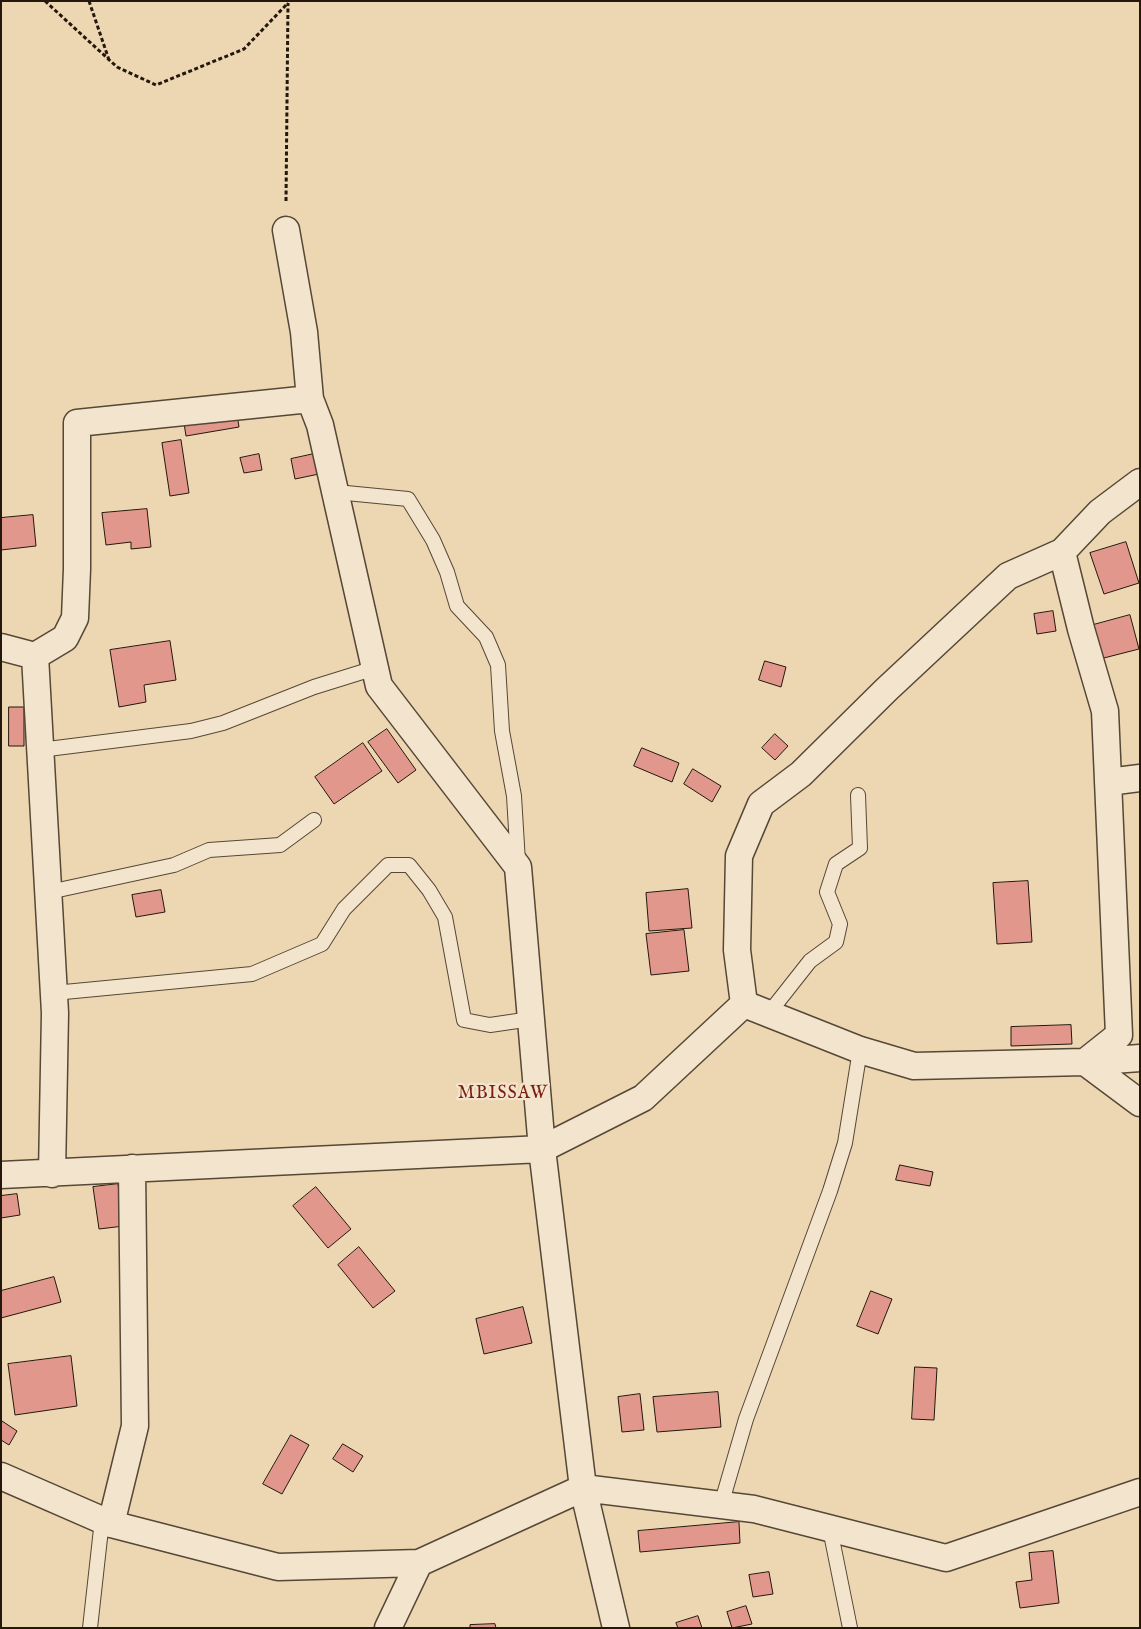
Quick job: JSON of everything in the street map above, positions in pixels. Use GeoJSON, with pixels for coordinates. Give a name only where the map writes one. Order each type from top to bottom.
{"type":"FeatureCollection","features":[{"type":"Feature","properties":{"kind":"street"},"geometry":{"type":"LineString","coordinates":[[286,230],[304,332],[310,399],[320,425],[379,686],[518,867],[542,1148],[583,1488],[616,1628]]}},
{"type":"Feature","properties":{"kind":"street"},"geometry":{"type":"LineString","coordinates":[[1,647],[35,656],[64,638],[75,618],[78,569],[77,423],[310,399]]}},
{"type":"Feature","properties":{"kind":"street"},"geometry":{"type":"LineString","coordinates":[[744,1004],[736,950],[739,856],[761,804],[802,774],[886,690],[1008,576],[1062,552],[1100,512],[1140,482]]}},
{"type":"Feature","properties":{"kind":"street"},"geometry":{"type":"LineString","coordinates":[[1062,552],[1080,629],[1105,711],[1119,1035],[1085,1062]]}},
{"type":"Feature","properties":{"kind":"street"},"geometry":{"type":"LineString","coordinates":[[35,656],[54,993],[52,1174]]}},
{"type":"Feature","properties":{"kind":"street"},"geometry":{"type":"LineString","coordinates":[[1108,782],[1140,778]]}},
{"type":"Feature","properties":{"kind":"street"},"geometry":{"type":"LineString","coordinates":[[744,1004],[860,1050],[914,1066],[1085,1062],[1140,1058]]}},
{"type":"Feature","properties":{"kind":"street"},"geometry":{"type":"LineString","coordinates":[[1,1175],[52,1174],[132,1168],[542,1148],[643,1098],[744,1004]]}},
{"type":"Feature","properties":{"kind":"street"},"geometry":{"type":"LineString","coordinates":[[1085,1062],[1140,1103]]}},
{"type":"Feature","properties":{"kind":"street"},"geometry":{"type":"LineString","coordinates":[[107,1522],[136,1426],[132,1168]]}},
{"type":"Feature","properties":{"kind":"street"},"geometry":{"type":"LineString","coordinates":[[1,1476],[107,1522],[278,1567],[418,1563],[583,1488],[754,1509],[946,1558],[1140,1492]]}},
{"type":"Feature","properties":{"kind":"street"},"geometry":{"type":"LineString","coordinates":[[388,1628],[418,1563]]}},
{"type":"Feature","properties":{"kind":"lane"},"geometry":{"type":"LineString","coordinates":[[336,492],[408,499],[433,540],[447,572],[457,606],[486,638],[498,665],[502,731],[514,796],[518,867]]}},
{"type":"Feature","properties":{"kind":"lane"},"geometry":{"type":"LineString","coordinates":[[40,750],[191,731],[224,724],[314,688],[375,668]]}},
{"type":"Feature","properties":{"kind":"lane"},"geometry":{"type":"LineString","coordinates":[[769,1013],[810,962],[836,942],[840,924],[827,892],[836,864],[860,848],[858,795]]}},
{"type":"Feature","properties":{"kind":"lane"},"geometry":{"type":"LineString","coordinates":[[48,892],[174,865],[209,850],[280,845],[314,820]]}},
{"type":"Feature","properties":{"kind":"lane"},"geometry":{"type":"LineString","coordinates":[[54,993],[252,974],[322,944],[344,909],[388,865],[409,865],[429,890],[445,917],[464,1020],[490,1026],[531,1019]]}},
{"type":"Feature","properties":{"kind":"lane"},"geometry":{"type":"LineString","coordinates":[[721,1505],[746,1419],[830,1191],[842,1151],[860,1050]]}},
{"type":"Feature","properties":{"kind":"lane"},"geometry":{"type":"LineString","coordinates":[[90,1628],[107,1522]]}},
{"type":"Feature","properties":{"kind":"lane"},"geometry":{"type":"LineString","coordinates":[[830,1529],[850,1628]]}},
{"type":"Feature","properties":{"kind":"path"},"geometry":{"type":"LineString","coordinates":[[45,1],[117,68],[156,85],[244,49],[288,2]]}},
{"type":"Feature","properties":{"kind":"path"},"geometry":{"type":"LineString","coordinates":[[89,1],[109,60]]}},
{"type":"Feature","properties":{"kind":"path"},"geometry":{"type":"LineString","coordinates":[[286,230],[288,2]]}},
{"type":"Feature","properties":{"kind":"building"},"geometry":{"type":"Polygon","coordinates":[[[236,408],[239,427],[186,436],[183,417],[236,408]]]}},
{"type":"Feature","properties":{"kind":"building"},"geometry":{"type":"Polygon","coordinates":[[[181,440],[189,493],[170,496],[162,443],[181,440]]]}},
{"type":"Feature","properties":{"kind":"building"},"geometry":{"type":"Polygon","coordinates":[[[259,454],[262,470],[244,473],[240,458],[259,454]]]}},
{"type":"Feature","properties":{"kind":"building"},"geometry":{"type":"Polygon","coordinates":[[[314,454],[319,474],[295,479],[291,459],[314,454]]]}},
{"type":"Feature","properties":{"kind":"building"},"geometry":{"type":"Polygon","coordinates":[[[147,509],[151,547],[131,549],[131,542],[106,545],[102,513],[147,509]]]}},
{"type":"Feature","properties":{"kind":"building"},"geometry":{"type":"Polygon","coordinates":[[[33,515],[36,546],[1,550],[1,518],[33,515]]]}},
{"type":"Feature","properties":{"kind":"building"},"geometry":{"type":"Polygon","coordinates":[[[1126,542],[1139,583],[1104,594],[1090,553],[1126,542]]]}},
{"type":"Feature","properties":{"kind":"building"},"geometry":{"type":"Polygon","coordinates":[[[1053,611],[1056,631],[1037,634],[1034,614],[1053,611]]]}},
{"type":"Feature","properties":{"kind":"building"},"geometry":{"type":"Polygon","coordinates":[[[1130,615],[1139,649],[1096,660],[1086,627],[1130,615]]]}},
{"type":"Feature","properties":{"kind":"building"},"geometry":{"type":"Polygon","coordinates":[[[170,641],[176,680],[144,685],[146,702],[119,707],[110,650],[170,641]]]}},
{"type":"Feature","properties":{"kind":"building"},"geometry":{"type":"Polygon","coordinates":[[[765,661],[786,667],[781,687],[759,680],[765,661]]]}},
{"type":"Feature","properties":{"kind":"building"},"geometry":{"type":"Polygon","coordinates":[[[9,707],[24,707],[24,746],[9,746],[9,707]]]}},
{"type":"Feature","properties":{"kind":"building"},"geometry":{"type":"Polygon","coordinates":[[[387,729],[416,770],[398,783],[368,742],[387,729]]]}},
{"type":"Feature","properties":{"kind":"building"},"geometry":{"type":"Polygon","coordinates":[[[775,734],[788,746],[775,760],[762,748],[775,734]]]}},
{"type":"Feature","properties":{"kind":"building"},"geometry":{"type":"Polygon","coordinates":[[[363,743],[382,771],[334,804],[315,777],[363,743]]]}},
{"type":"Feature","properties":{"kind":"building"},"geometry":{"type":"Polygon","coordinates":[[[642,748],[679,763],[672,782],[634,766],[642,748]]]}},
{"type":"Feature","properties":{"kind":"building"},"geometry":{"type":"Polygon","coordinates":[[[693,769],[721,786],[712,802],[684,784],[693,769]]]}},
{"type":"Feature","properties":{"kind":"building"},"geometry":{"type":"Polygon","coordinates":[[[1028,881],[1032,942],[997,944],[993,883],[1028,881]]]}},
{"type":"Feature","properties":{"kind":"building"},"geometry":{"type":"Polygon","coordinates":[[[688,889],[692,928],[649,931],[646,893],[688,889]]]}},
{"type":"Feature","properties":{"kind":"building"},"geometry":{"type":"Polygon","coordinates":[[[161,890],[165,912],[136,917],[132,895],[161,890]]]}},
{"type":"Feature","properties":{"kind":"building"},"geometry":{"type":"Polygon","coordinates":[[[684,930],[689,971],[651,975],[646,934],[684,930]]]}},
{"type":"Feature","properties":{"kind":"building"},"geometry":{"type":"Polygon","coordinates":[[[1071,1025],[1072,1044],[1011,1046],[1011,1027],[1071,1025]]]}},
{"type":"Feature","properties":{"kind":"building"},"geometry":{"type":"Polygon","coordinates":[[[900,1165],[933,1172],[930,1186],[896,1180],[900,1165]]]}},
{"type":"Feature","properties":{"kind":"building"},"geometry":{"type":"Polygon","coordinates":[[[118,1184],[124,1226],[99,1229],[93,1187],[118,1184]]]}},
{"type":"Feature","properties":{"kind":"building"},"geometry":{"type":"Polygon","coordinates":[[[316,1187],[351,1229],[328,1248],[293,1206],[316,1187]]]}},
{"type":"Feature","properties":{"kind":"building"},"geometry":{"type":"Polygon","coordinates":[[[17,1194],[20,1215],[1,1218],[1,1196],[17,1194]]]}},
{"type":"Feature","properties":{"kind":"building"},"geometry":{"type":"Polygon","coordinates":[[[359,1247],[395,1291],[373,1308],[338,1265],[359,1247]]]}},
{"type":"Feature","properties":{"kind":"building"},"geometry":{"type":"Polygon","coordinates":[[[54,1277],[61,1302],[1,1318],[1,1291],[54,1277]]]}},
{"type":"Feature","properties":{"kind":"building"},"geometry":{"type":"Polygon","coordinates":[[[871,1291],[892,1299],[878,1334],[857,1326],[871,1291]]]}},
{"type":"Feature","properties":{"kind":"building"},"geometry":{"type":"Polygon","coordinates":[[[523,1307],[532,1343],[484,1354],[476,1319],[523,1307]]]}},
{"type":"Feature","properties":{"kind":"building"},"geometry":{"type":"Polygon","coordinates":[[[71,1356],[77,1406],[15,1415],[8,1364],[71,1356]]]}},
{"type":"Feature","properties":{"kind":"building"},"geometry":{"type":"Polygon","coordinates":[[[915,1367],[937,1368],[934,1420],[912,1419],[915,1367]]]}},
{"type":"Feature","properties":{"kind":"building"},"geometry":{"type":"Polygon","coordinates":[[[718,1392],[721,1427],[657,1432],[653,1397],[718,1392]]]}},
{"type":"Feature","properties":{"kind":"building"},"geometry":{"type":"Polygon","coordinates":[[[640,1394],[644,1430],[622,1432],[618,1397],[640,1394]]]}},
{"type":"Feature","properties":{"kind":"building"},"geometry":{"type":"Polygon","coordinates":[[[2,1421],[17,1431],[9,1445],[1,1440],[2,1421]]]}},
{"type":"Feature","properties":{"kind":"building"},"geometry":{"type":"Polygon","coordinates":[[[291,1435],[309,1445],[282,1494],[263,1484],[291,1435]]]}},
{"type":"Feature","properties":{"kind":"building"},"geometry":{"type":"Polygon","coordinates":[[[343,1444],[363,1456],[353,1472],[333,1459],[343,1444]]]}},
{"type":"Feature","properties":{"kind":"building"},"geometry":{"type":"Polygon","coordinates":[[[739,1522],[740,1543],[640,1552],[638,1531],[739,1522]]]}},
{"type":"Feature","properties":{"kind":"building"},"geometry":{"type":"Polygon","coordinates":[[[1053,1551],[1059,1603],[1020,1608],[1016,1582],[1032,1580],[1029,1553],[1053,1551]]]}},
{"type":"Feature","properties":{"kind":"building"},"geometry":{"type":"Polygon","coordinates":[[[769,1572],[773,1594],[753,1597],[749,1575],[769,1572]]]}},
{"type":"Feature","properties":{"kind":"building"},"geometry":{"type":"Polygon","coordinates":[[[746,1606],[752,1624],[732,1628],[727,1612],[746,1606]]]}},
{"type":"Feature","properties":{"kind":"building"},"geometry":{"type":"Polygon","coordinates":[[[698,1616],[702,1628],[678,1628],[676,1623],[698,1616]]]}},
{"type":"Feature","properties":{"kind":"building"},"geometry":{"type":"Polygon","coordinates":[[[495,1624],[496,1628],[470,1628],[470,1625],[495,1624]]]}},
{"type":"Feature","properties":{"kind":"district","name":"MBISSAW"},"geometry":{"type":"Point","coordinates":[503,1094]}}]}
